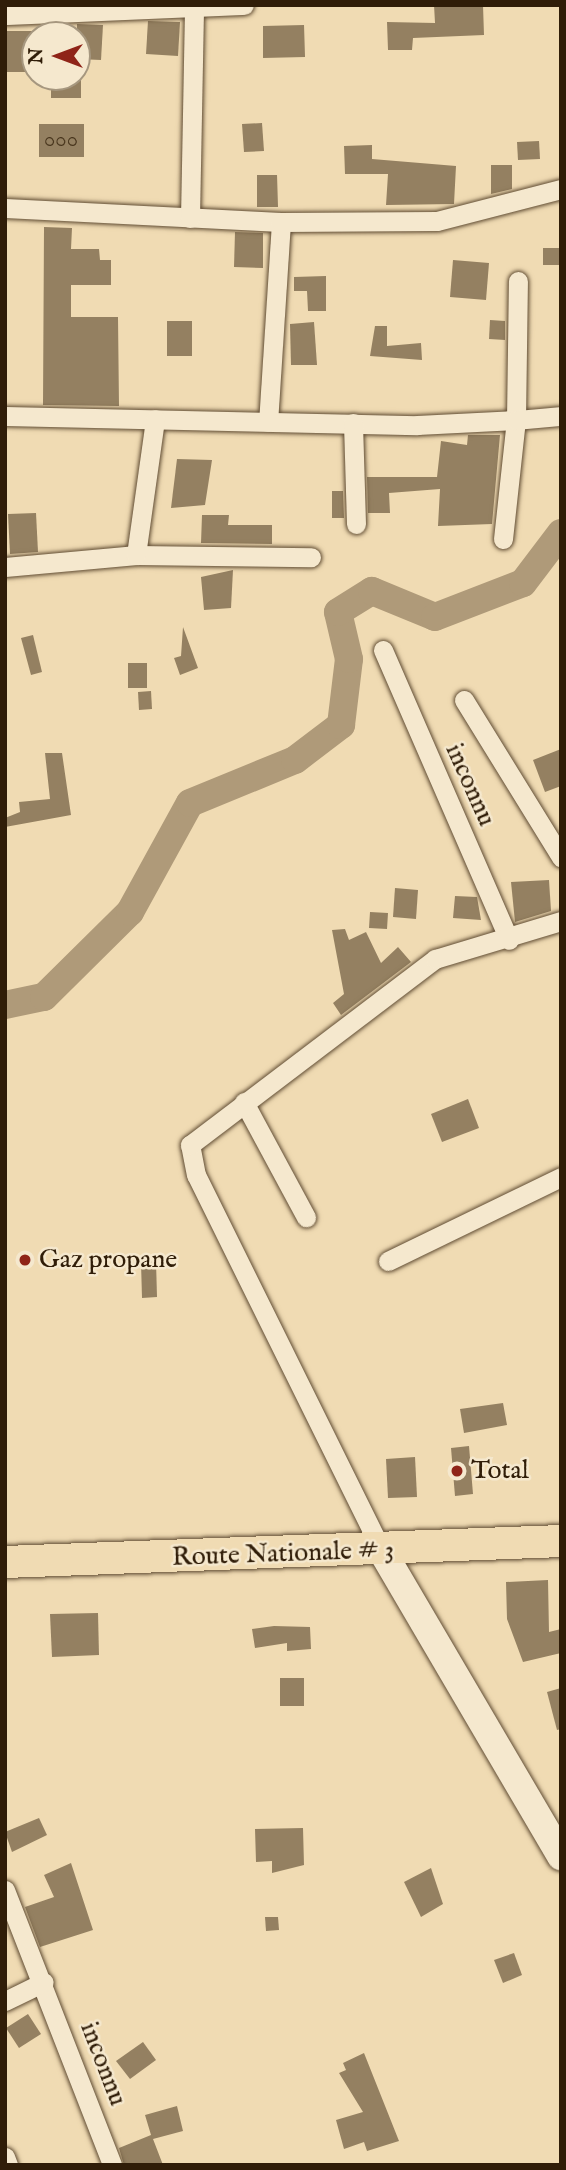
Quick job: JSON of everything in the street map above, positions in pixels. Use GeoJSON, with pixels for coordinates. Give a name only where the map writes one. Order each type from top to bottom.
{"type":"FeatureCollection","features":[{"type":"Feature","properties":{"kind":"main road","name":"Route Nationale # 3"},"geometry":{"type":"LineString","coordinates":[[5,1562],[382,1551],[561,1541]]}},
{"type":"Feature","properties":{"kind":"main road"},"geometry":{"type":"LineString","coordinates":[[382,1551],[561,1856]]}},
{"type":"Feature","properties":{"kind":"street"},"geometry":{"type":"LineString","coordinates":[[5,15],[235,6]]}},
{"type":"Feature","properties":{"kind":"street"},"geometry":{"type":"LineString","coordinates":[[190,218],[194,8]]}},
{"type":"Feature","properties":{"kind":"street"},"geometry":{"type":"LineString","coordinates":[[5,208],[281,222],[437,221],[561,189]]}},
{"type":"Feature","properties":{"kind":"street"},"geometry":{"type":"LineString","coordinates":[[268,422],[281,222]]}},
{"type":"Feature","properties":{"kind":"street"},"geometry":{"type":"LineString","coordinates":[[503,540],[516,420],[517,281]]}},
{"type":"Feature","properties":{"kind":"street"},"geometry":{"type":"LineString","coordinates":[[5,416],[352,423],[516,420],[561,416]]}},
{"type":"Feature","properties":{"kind":"street"},"geometry":{"type":"LineString","coordinates":[[136,555],[155,419]]}},
{"type":"Feature","properties":{"kind":"street"},"geometry":{"type":"LineString","coordinates":[[352,423],[356,524]]}},
{"type":"Feature","properties":{"kind":"street"},"geometry":{"type":"LineString","coordinates":[[5,567],[136,555],[311,557]]}},
{"type":"Feature","properties":{"kind":"street","name":"inconnu"},"geometry":{"type":"LineString","coordinates":[[383,650],[509,940]]}},
{"type":"Feature","properties":{"kind":"street","name":"inconnu"},"geometry":{"type":"LineString","coordinates":[[464,700],[561,857]]}},
{"type":"Feature","properties":{"kind":"street"},"geometry":{"type":"LineString","coordinates":[[382,1551],[188,1156],[198,1133],[244,1102],[435,959],[509,940],[561,921]]}},
{"type":"Feature","properties":{"kind":"street"},"geometry":{"type":"LineString","coordinates":[[244,1102],[306,1217]]}},
{"type":"Feature","properties":{"kind":"street"},"geometry":{"type":"LineString","coordinates":[[388,1261],[561,1177]]}},
{"type":"Feature","properties":{"kind":"street","name":"inconnu"},"geometry":{"type":"LineString","coordinates":[[5,1891],[44,1982],[112,2165]]}},
{"type":"Feature","properties":{"kind":"street"},"geometry":{"type":"LineString","coordinates":[[5,2001],[44,1982]]}},
{"type":"Feature","properties":{"kind":"street"},"geometry":{"type":"LineString","coordinates":[[5,2157],[8,2165]]}},
{"type":"Feature","properties":{"kind":"building"},"geometry":{"type":"Polygon","coordinates":[[[434,5],[483,5],[484,35],[413,38],[412,50],[388,50],[387,22],[435,23],[434,5]]]}},
{"type":"Feature","properties":{"kind":"building"},"geometry":{"type":"Polygon","coordinates":[[[148,21],[180,22],[178,56],[146,54],[148,21]]]}},
{"type":"Feature","properties":{"kind":"building"},"geometry":{"type":"Polygon","coordinates":[[[91,25],[103,25],[101,60],[91,60],[91,25]]]}},
{"type":"Feature","properties":{"kind":"building"},"geometry":{"type":"Polygon","coordinates":[[[304,25],[305,57],[263,58],[263,26],[304,25]]]}},
{"type":"Feature","properties":{"kind":"building"},"geometry":{"type":"Polygon","coordinates":[[[6,31],[21,31],[21,72],[6,72],[6,31]]]}},
{"type":"Feature","properties":{"kind":"building"},"geometry":{"type":"Polygon","coordinates":[[[51,91],[81,91],[81,98],[51,98],[51,91]]]}},
{"type":"Feature","properties":{"kind":"building"},"geometry":{"type":"Polygon","coordinates":[[[262,123],[264,151],[244,152],[242,124],[262,123]]]}},
{"type":"Feature","properties":{"kind":"building"},"geometry":{"type":"Polygon","coordinates":[[[39,124],[84,124],[84,157],[39,157],[39,124]]]}},
{"type":"Feature","properties":{"kind":"building"},"geometry":{"type":"Polygon","coordinates":[[[539,141],[540,159],[518,160],[517,142],[539,141]]]}},
{"type":"Feature","properties":{"kind":"building"},"geometry":{"type":"Polygon","coordinates":[[[372,145],[372,159],[456,166],[454,204],[386,205],[388,174],[345,174],[344,146],[372,145]]]}},
{"type":"Feature","properties":{"kind":"building"},"geometry":{"type":"Polygon","coordinates":[[[491,165],[512,165],[512,189],[491,194],[491,165]]]}},
{"type":"Feature","properties":{"kind":"building"},"geometry":{"type":"Polygon","coordinates":[[[257,175],[277,175],[278,207],[257,207],[257,175]]]}},
{"type":"Feature","properties":{"kind":"building"},"geometry":{"type":"Polygon","coordinates":[[[44,227],[72,228],[71,249],[99,249],[100,260],[111,260],[111,285],[71,285],[71,317],[118,317],[119,406],[43,405],[44,227]]]}},
{"type":"Feature","properties":{"kind":"building"},"geometry":{"type":"Polygon","coordinates":[[[235,232],[263,233],[263,268],[234,267],[235,232]]]}},
{"type":"Feature","properties":{"kind":"building"},"geometry":{"type":"Polygon","coordinates":[[[543,248],[561,248],[561,265],[543,265],[543,248]]]}},
{"type":"Feature","properties":{"kind":"building"},"geometry":{"type":"Polygon","coordinates":[[[453,260],[489,263],[486,300],[450,297],[453,260]]]}},
{"type":"Feature","properties":{"kind":"building"},"geometry":{"type":"Polygon","coordinates":[[[326,276],[326,311],[308,311],[307,291],[294,291],[294,277],[326,276]]]}},
{"type":"Feature","properties":{"kind":"building"},"geometry":{"type":"Polygon","coordinates":[[[490,320],[505,321],[505,340],[489,339],[490,320]]]}},
{"type":"Feature","properties":{"kind":"building"},"geometry":{"type":"Polygon","coordinates":[[[167,321],[192,321],[192,356],[167,356],[167,321]]]}},
{"type":"Feature","properties":{"kind":"building"},"geometry":{"type":"Polygon","coordinates":[[[314,322],[317,365],[291,365],[290,324],[314,322]]]}},
{"type":"Feature","properties":{"kind":"building"},"geometry":{"type":"Polygon","coordinates":[[[375,326],[387,326],[387,346],[421,343],[422,360],[370,356],[375,326]]]}},
{"type":"Feature","properties":{"kind":"building"},"geometry":{"type":"Polygon","coordinates":[[[468,435],[500,435],[492,524],[438,526],[440,489],[389,493],[390,513],[368,513],[367,477],[437,477],[441,441],[467,445],[468,435]]]}},
{"type":"Feature","properties":{"kind":"building"},"geometry":{"type":"Polygon","coordinates":[[[177,459],[212,460],[205,505],[171,508],[177,459]]]}},
{"type":"Feature","properties":{"kind":"building"},"geometry":{"type":"Polygon","coordinates":[[[332,491],[343,491],[344,518],[332,518],[332,491]]]}},
{"type":"Feature","properties":{"kind":"building"},"geometry":{"type":"Polygon","coordinates":[[[36,513],[38,552],[10,554],[8,514],[36,513]]]}},
{"type":"Feature","properties":{"kind":"building"},"geometry":{"type":"Polygon","coordinates":[[[202,515],[229,515],[228,525],[272,525],[272,544],[201,543],[202,515]]]}},
{"type":"Feature","properties":{"kind":"building"},"geometry":{"type":"Polygon","coordinates":[[[233,570],[231,608],[204,610],[201,577],[233,570]]]}},
{"type":"Feature","properties":{"kind":"building"},"geometry":{"type":"Polygon","coordinates":[[[183,627],[198,668],[180,675],[174,658],[181,656],[183,627]]]}},
{"type":"Feature","properties":{"kind":"building"},"geometry":{"type":"Polygon","coordinates":[[[33,635],[42,672],[31,675],[21,638],[33,635]]]}},
{"type":"Feature","properties":{"kind":"building"},"geometry":{"type":"Polygon","coordinates":[[[128,663],[147,663],[147,688],[128,688],[128,663]]]}},
{"type":"Feature","properties":{"kind":"building"},"geometry":{"type":"Polygon","coordinates":[[[151,691],[152,709],[139,710],[138,692],[151,691]]]}},
{"type":"Feature","properties":{"kind":"building"},"geometry":{"type":"Polygon","coordinates":[[[561,749],[561,786],[545,792],[533,760],[561,749]]]}},
{"type":"Feature","properties":{"kind":"building"},"geometry":{"type":"Polygon","coordinates":[[[45,753],[62,753],[71,815],[5,827],[5,818],[20,812],[19,802],[50,799],[45,753]]]}},
{"type":"Feature","properties":{"kind":"building"},"geometry":{"type":"Polygon","coordinates":[[[549,880],[551,911],[515,922],[511,882],[549,880]]]}},
{"type":"Feature","properties":{"kind":"building"},"geometry":{"type":"Polygon","coordinates":[[[395,888],[418,890],[416,919],[393,917],[395,888]]]}},
{"type":"Feature","properties":{"kind":"building"},"geometry":{"type":"Polygon","coordinates":[[[455,896],[477,897],[481,920],[453,918],[455,896]]]}},
{"type":"Feature","properties":{"kind":"building"},"geometry":{"type":"Polygon","coordinates":[[[370,912],[388,913],[387,929],[369,928],[370,912]]]}},
{"type":"Feature","properties":{"kind":"building"},"geometry":{"type":"Polygon","coordinates":[[[345,929],[349,940],[366,932],[381,963],[398,947],[411,962],[341,1015],[333,1003],[344,994],[332,930],[345,929]]]}},
{"type":"Feature","properties":{"kind":"building"},"geometry":{"type":"Polygon","coordinates":[[[468,1099],[479,1128],[442,1142],[431,1114],[468,1099]]]}},
{"type":"Feature","properties":{"kind":"building"},"geometry":{"type":"Polygon","coordinates":[[[156,1261],[157,1297],[142,1298],[141,1262],[156,1261]]]}},
{"type":"Feature","properties":{"kind":"building"},"geometry":{"type":"Polygon","coordinates":[[[503,1403],[507,1425],[464,1433],[460,1409],[503,1403]]]}},
{"type":"Feature","properties":{"kind":"building"},"geometry":{"type":"Polygon","coordinates":[[[469,1446],[473,1494],[455,1496],[451,1448],[469,1446]]]}},
{"type":"Feature","properties":{"kind":"building"},"geometry":{"type":"Polygon","coordinates":[[[415,1457],[417,1497],[388,1498],[386,1459],[415,1457]]]}},
{"type":"Feature","properties":{"kind":"building"},"geometry":{"type":"Polygon","coordinates":[[[548,1580],[549,1632],[561,1629],[561,1653],[523,1662],[507,1619],[506,1582],[548,1580]]]}},
{"type":"Feature","properties":{"kind":"building"},"geometry":{"type":"Polygon","coordinates":[[[98,1613],[99,1655],[52,1657],[50,1614],[98,1613]]]}},
{"type":"Feature","properties":{"kind":"building"},"geometry":{"type":"Polygon","coordinates":[[[274,1626],[310,1627],[311,1649],[287,1651],[287,1643],[255,1648],[252,1629],[274,1626]]]}},
{"type":"Feature","properties":{"kind":"building"},"geometry":{"type":"Polygon","coordinates":[[[280,1678],[304,1678],[304,1706],[280,1706],[280,1678]]]}},
{"type":"Feature","properties":{"kind":"building"},"geometry":{"type":"Polygon","coordinates":[[[561,1688],[561,1729],[557,1730],[547,1692],[561,1688]]]}},
{"type":"Feature","properties":{"kind":"building"},"geometry":{"type":"Polygon","coordinates":[[[39,1818],[47,1835],[12,1852],[5,1832],[39,1818]]]}},
{"type":"Feature","properties":{"kind":"building"},"geometry":{"type":"Polygon","coordinates":[[[303,1828],[304,1865],[272,1873],[272,1861],[256,1862],[255,1829],[303,1828]]]}},
{"type":"Feature","properties":{"kind":"building"},"geometry":{"type":"Polygon","coordinates":[[[71,1863],[93,1930],[40,1947],[25,1907],[54,1897],[44,1875],[71,1863]]]}},
{"type":"Feature","properties":{"kind":"building"},"geometry":{"type":"Polygon","coordinates":[[[431,1868],[443,1904],[421,1917],[404,1882],[431,1868]]]}},
{"type":"Feature","properties":{"kind":"building"},"geometry":{"type":"Polygon","coordinates":[[[265,1917],[278,1917],[279,1930],[266,1931],[265,1917]]]}},
{"type":"Feature","properties":{"kind":"building"},"geometry":{"type":"Polygon","coordinates":[[[514,1953],[522,1975],[503,1983],[494,1960],[514,1953]]]}},
{"type":"Feature","properties":{"kind":"building"},"geometry":{"type":"Polygon","coordinates":[[[28,2014],[41,2034],[19,2048],[6,2028],[28,2014]]]}},
{"type":"Feature","properties":{"kind":"building"},"geometry":{"type":"Polygon","coordinates":[[[143,2042],[156,2060],[130,2079],[116,2061],[143,2042]]]}},
{"type":"Feature","properties":{"kind":"building"},"geometry":{"type":"Polygon","coordinates":[[[364,2053],[399,2141],[367,2151],[364,2142],[344,2149],[336,2120],[363,2112],[339,2073],[346,2070],[343,2063],[364,2053]]]}},
{"type":"Feature","properties":{"kind":"building"},"geometry":{"type":"Polygon","coordinates":[[[177,2106],[183,2131],[153,2139],[163,2165],[124,2165],[119,2148],[151,2135],[145,2115],[177,2106]]]}},
{"type":"Feature","properties":{"kind":"waterway"},"geometry":{"type":"LineString","coordinates":[[5,1005],[44,997],[130,912],[190,803],[295,760],[341,725],[349,659],[338,612],[372,591],[435,617],[523,583],[561,533]]}},
{"type":"Feature","properties":{"kind":"place","name":"Gaz propane"},"geometry":{"type":"Point","coordinates":[25,1260]}},
{"type":"Feature","properties":{"kind":"place","name":"Total"},"geometry":{"type":"Point","coordinates":[457,1471]}}]}
